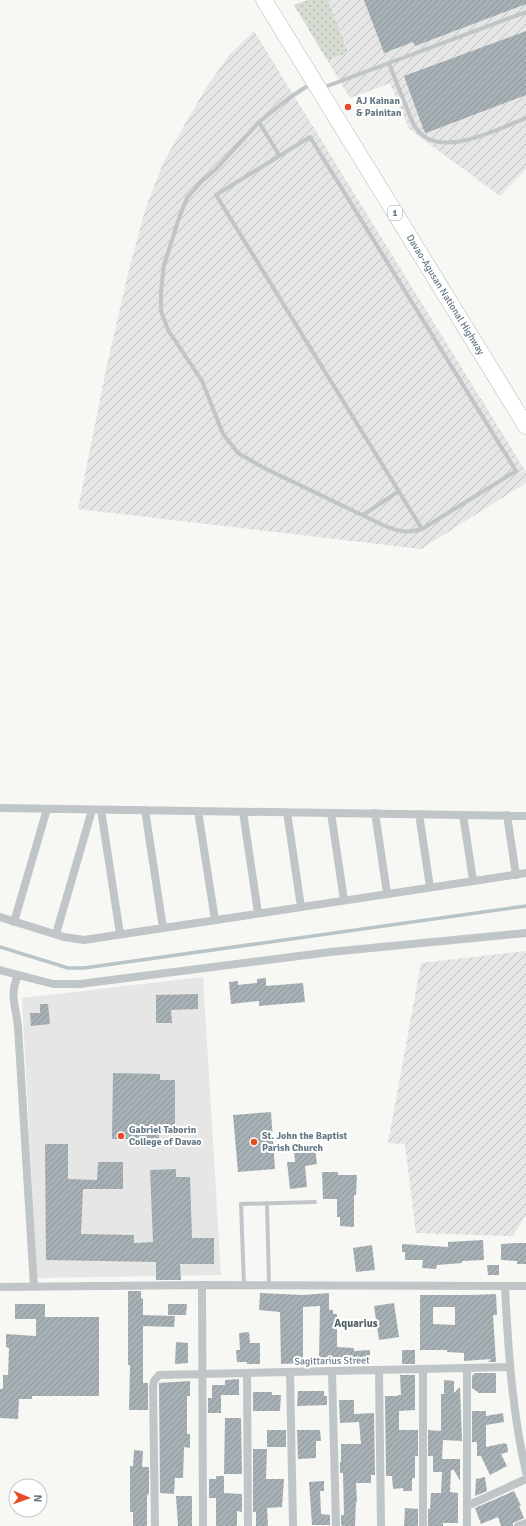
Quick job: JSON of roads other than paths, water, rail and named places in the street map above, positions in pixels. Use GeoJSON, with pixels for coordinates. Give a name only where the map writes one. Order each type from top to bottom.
{"type":"FeatureCollection","features":[{"type":"Feature","properties":{"kind":"highway","name":"Davao-Agusan National Highway"},"geometry":{"type":"LineString","coordinates":[[264,0],[526,426]]}},
{"type":"Feature","properties":{"kind":"street"},"geometry":{"type":"LineString","coordinates":[[14,922],[47,809]]}},
{"type":"Feature","properties":{"kind":"street"},"geometry":{"type":"LineString","coordinates":[[0,810],[145,810],[526,816]]}},
{"type":"Feature","properties":{"kind":"street"},"geometry":{"type":"LineString","coordinates":[[56,934],[96,810]]}},
{"type":"Feature","properties":{"kind":"street"},"geometry":{"type":"LineString","coordinates":[[96,810],[120,934]]}},
{"type":"Feature","properties":{"kind":"street"},"geometry":{"type":"LineString","coordinates":[[145,810],[163,928]]}},
{"type":"Feature","properties":{"kind":"street"},"geometry":{"type":"LineString","coordinates":[[198,811],[215,920]]}},
{"type":"Feature","properties":{"kind":"street"},"geometry":{"type":"LineString","coordinates":[[243,812],[258,913]]}},
{"type":"Feature","properties":{"kind":"street"},"geometry":{"type":"LineString","coordinates":[[287,812],[301,907]]}},
{"type":"Feature","properties":{"kind":"street"},"geometry":{"type":"LineString","coordinates":[[330,813],[344,900]]}},
{"type":"Feature","properties":{"kind":"street"},"geometry":{"type":"LineString","coordinates":[[375,814],[387,893]]}},
{"type":"Feature","properties":{"kind":"street"},"geometry":{"type":"LineString","coordinates":[[418,814],[430,887]]}},
{"type":"Feature","properties":{"kind":"street"},"geometry":{"type":"LineString","coordinates":[[463,815],[474,880]]}},
{"type":"Feature","properties":{"kind":"street"},"geometry":{"type":"LineString","coordinates":[[507,815],[516,875]]}},
{"type":"Feature","properties":{"kind":"street"},"geometry":{"type":"LineString","coordinates":[[0,917],[71,939],[84,940],[526,873]]}},
{"type":"Feature","properties":{"kind":"street"},"geometry":{"type":"LineString","coordinates":[[0,970],[53,984],[80,984],[330,952],[526,933]]}},
{"type":"Feature","properties":{"kind":"street"},"geometry":{"type":"LineString","coordinates":[[18,975],[13,992],[18,1027],[34,1287]]}},
{"type":"Feature","properties":{"kind":"street"},"geometry":{"type":"LineString","coordinates":[[202,1285],[203,1526]]}},
{"type":"Feature","properties":{"kind":"street"},"geometry":{"type":"LineString","coordinates":[[0,1287],[202,1285],[526,1286]]}},
{"type":"Feature","properties":{"kind":"street"},"geometry":{"type":"LineString","coordinates":[[504,1286],[509,1367],[520,1446],[526,1472]]}},
{"type":"Feature","properties":{"kind":"street","name":"Sagittarius Street"},"geometry":{"type":"LineString","coordinates":[[155,1526],[153,1387],[154,1381],[157,1377],[165,1374],[509,1367]]}},
{"type":"Feature","properties":{"kind":"street"},"geometry":{"type":"LineString","coordinates":[[467,1368],[467,1526]]}},
{"type":"Feature","properties":{"kind":"street"},"geometry":{"type":"LineString","coordinates":[[423,1369],[423,1526]]}},
{"type":"Feature","properties":{"kind":"street"},"geometry":{"type":"LineString","coordinates":[[379,1370],[381,1526]]}},
{"type":"Feature","properties":{"kind":"street"},"geometry":{"type":"LineString","coordinates":[[332,1371],[336,1526]]}},
{"type":"Feature","properties":{"kind":"street"},"geometry":{"type":"LineString","coordinates":[[290,1372],[293,1526]]}},
{"type":"Feature","properties":{"kind":"street"},"geometry":{"type":"LineString","coordinates":[[247,1373],[248,1526]]}},
{"type":"Feature","properties":{"kind":"street"},"geometry":{"type":"LineString","coordinates":[[467,1506],[526,1479]]}},
{"type":"Feature","properties":{"kind":"street"},"geometry":{"type":"LineString","coordinates":[[518,1526],[526,1523]]}},
{"type":"Feature","properties":{"kind":"lane"},"geometry":{"type":"LineString","coordinates":[[422,529],[216,195],[310,136],[516,471],[422,529],[413,532],[396,531],[264,468],[238,453],[223,434],[202,381],[168,330],[161,311],[161,292],[164,265],[178,218],[187,198],[259,122],[289,98],[316,86],[389,63],[526,12]]}},
{"type":"Feature","properties":{"kind":"lane"},"geometry":{"type":"LineString","coordinates":[[389,63],[416,128],[426,138],[448,143],[464,141],[526,118]]}},
{"type":"Feature","properties":{"kind":"lane"},"geometry":{"type":"LineString","coordinates":[[259,122],[279,156]]}},
{"type":"Feature","properties":{"kind":"lane"},"geometry":{"type":"LineString","coordinates":[[363,515],[399,491]]}},
{"type":"Feature","properties":{"kind":"lane"},"geometry":{"type":"LineString","coordinates":[[244,1285],[241,1204],[315,1202]]}},
{"type":"Feature","properties":{"kind":"lane"},"geometry":{"type":"LineString","coordinates":[[267,1203],[269,1285]]}},
{"type":"Feature","properties":{"kind":"waterway"},"geometry":{"type":"LineString","coordinates":[[0,947],[68,968],[84,968],[526,906]]}},
{"type":"Feature","properties":{"kind":"place","name":"AJ Kainan & Painitan"},"geometry":{"type":"Point","coordinates":[348,107]}},
{"type":"Feature","properties":{"kind":"place","name":"Gabriel Taborin College of Davao"},"geometry":{"type":"Point","coordinates":[121,1136]}},
{"type":"Feature","properties":{"kind":"place","name":"St. John the Baptist Parish Church"},"geometry":{"type":"Point","coordinates":[254,1142]}},
{"type":"Feature","properties":{"kind":"district","name":"Aquarius"},"geometry":{"type":"Point","coordinates":[356,1323]}}]}
